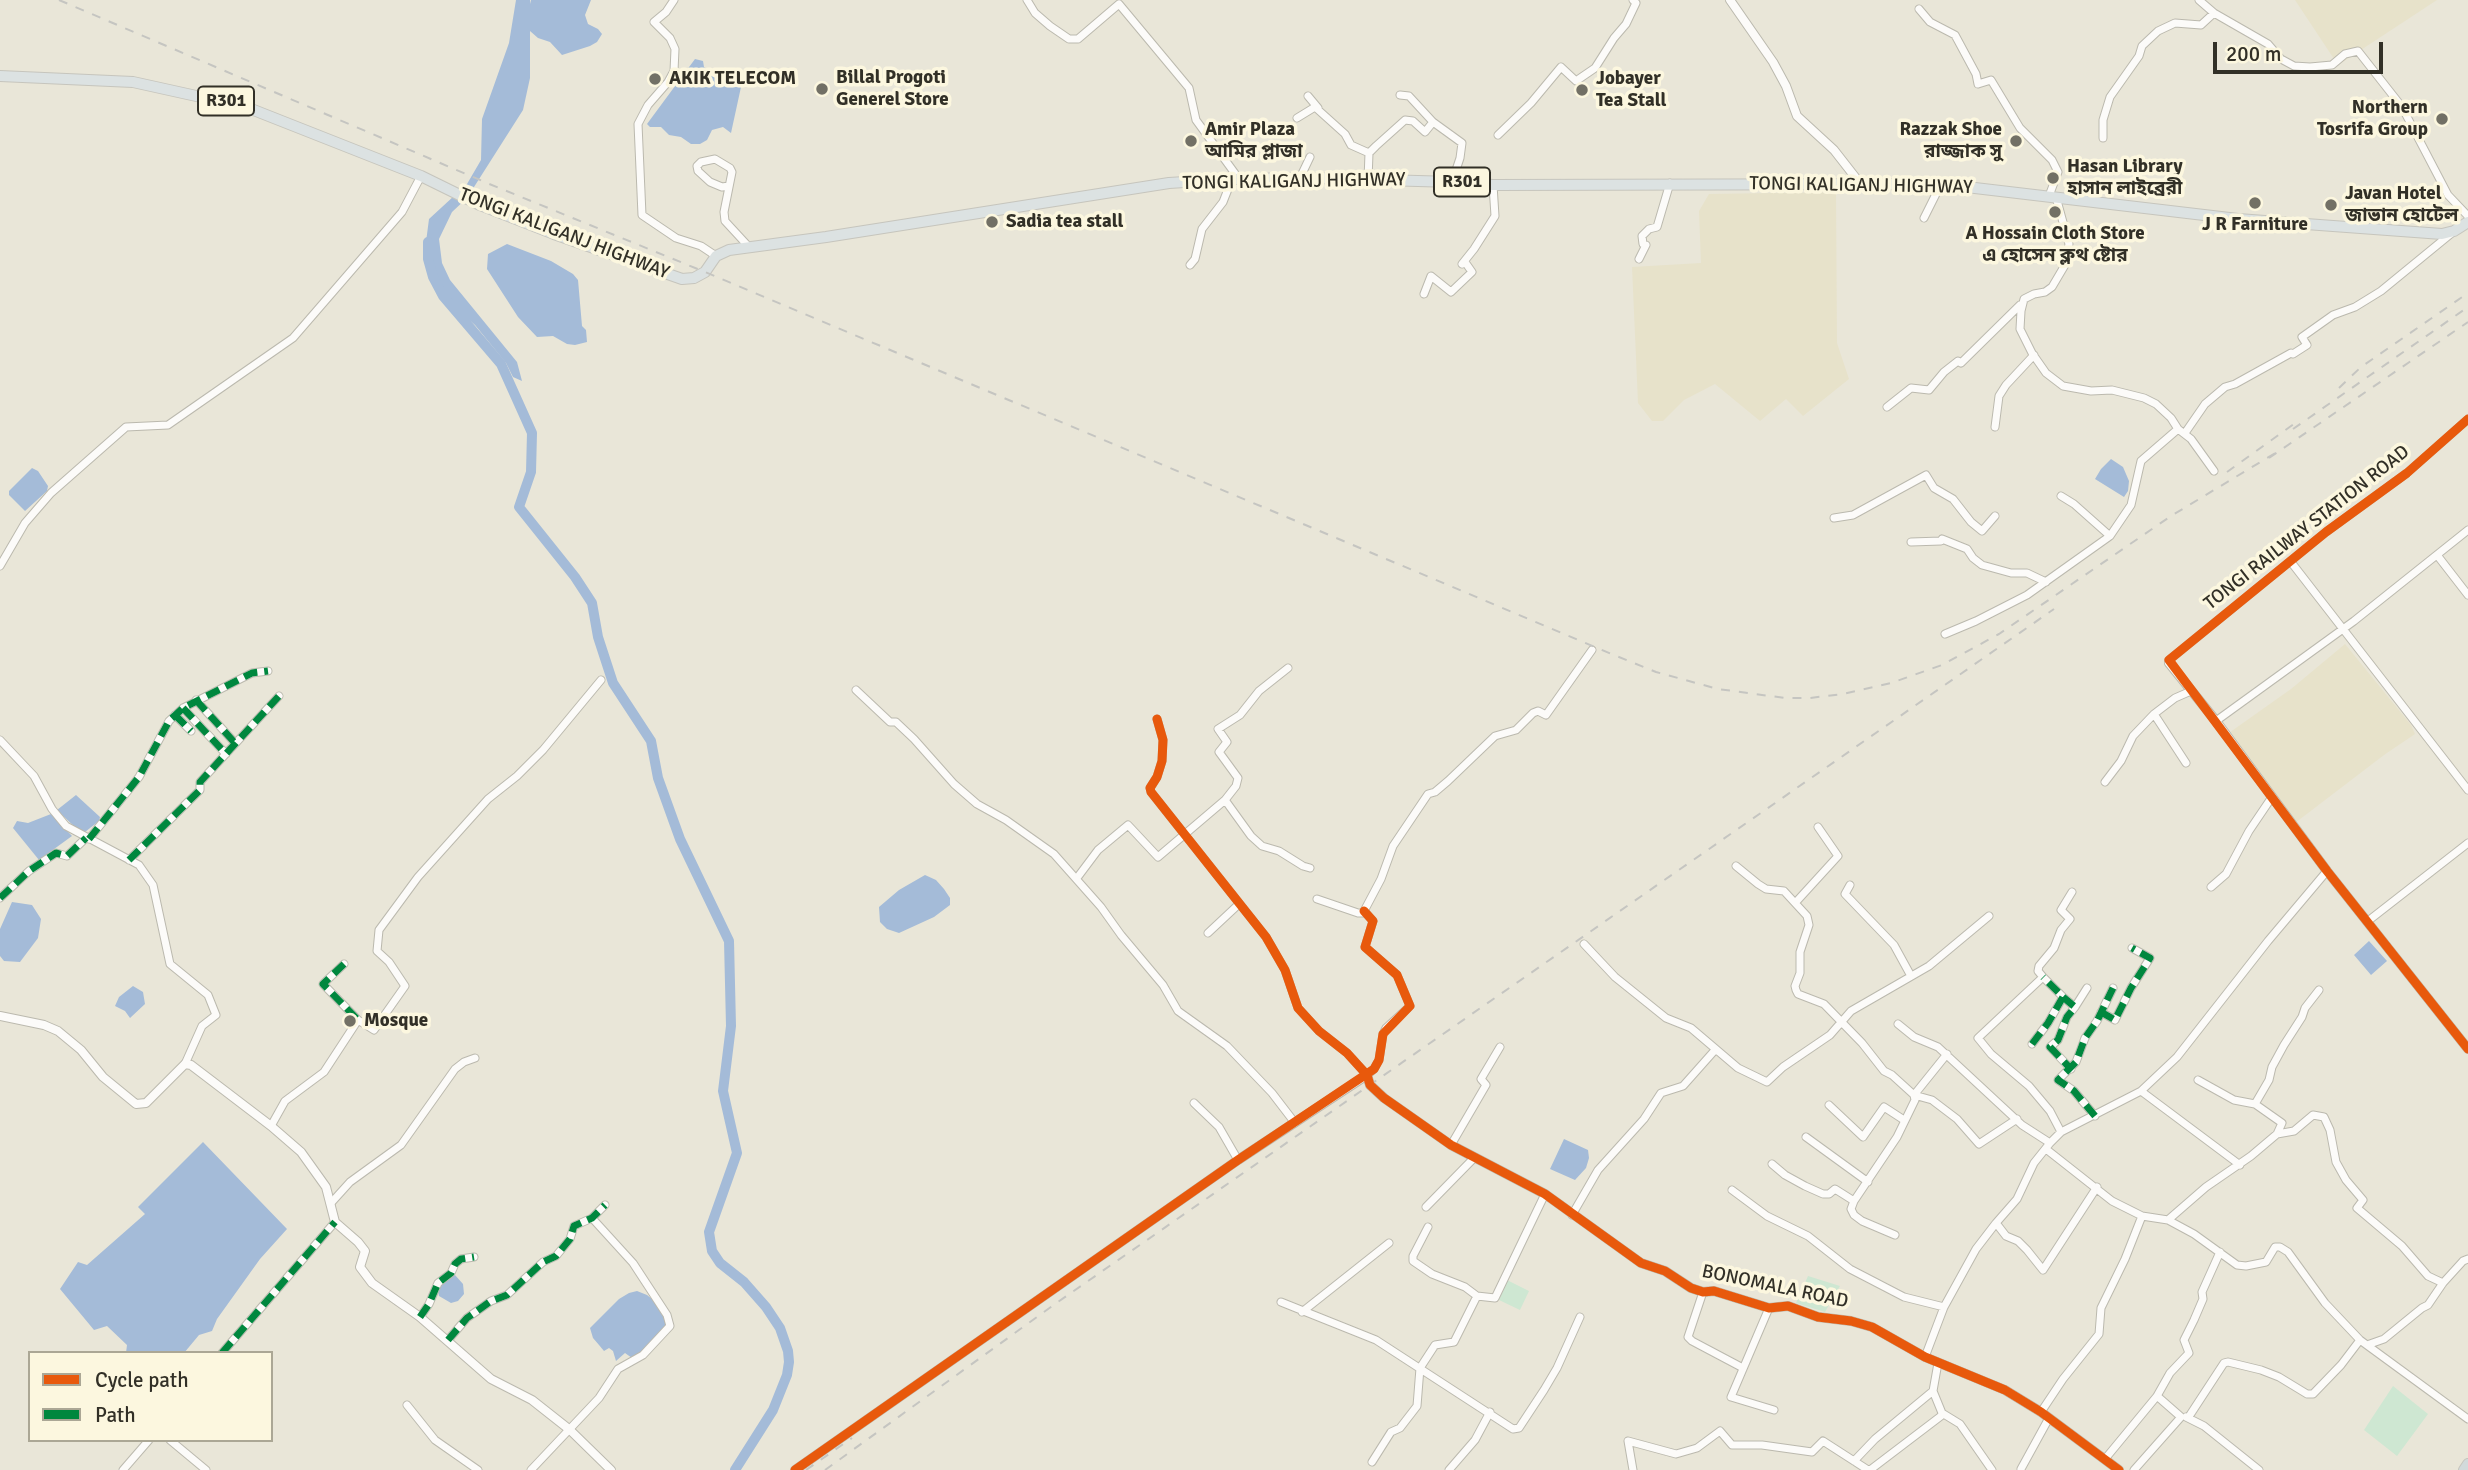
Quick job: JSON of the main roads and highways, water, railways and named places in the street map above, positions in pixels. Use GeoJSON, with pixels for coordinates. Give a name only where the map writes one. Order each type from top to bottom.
{"type":"FeatureCollection","features":[{"type":"Feature","properties":{"kind":"highway"},"geometry":{"type":"LineString","coordinates":[[2464,1470],[2468,1464]]}},
{"type":"Feature","properties":{"kind":"main road","name":"TONGI KALIGANJ HIGHWAY"},"geometry":{"type":"LineString","coordinates":[[0,76],[133,82],[196,94],[271,115],[421,176],[480,205],[632,263],[682,279],[694,278],[705,272],[716,256],[729,250],[850,234],[1169,183],[1236,179],[1300,178],[1493,185],[1859,182],[1941,184],[2238,219],[2442,234],[2454,231],[2468,222]]}},
{"type":"Feature","properties":{"kind":"water"},"geometry":{"type":"Polygon","coordinates":[[[516,0],[530,0],[530,4],[531,0],[591,0],[585,15],[588,24],[602,34],[597,42],[590,46],[562,55],[550,42],[538,38],[530,31],[530,78],[523,110],[467,198],[452,212],[439,239],[442,263],[450,280],[517,362],[522,381],[513,377],[506,363],[475,325],[454,307],[431,273],[426,242],[429,219],[467,184],[481,160],[482,119],[509,43],[516,0]]]}},
{"type":"Feature","properties":{"kind":"water"},"geometry":{"type":"Polygon","coordinates":[[[695,59],[703,61],[704,67],[712,76],[729,87],[741,87],[731,133],[723,127],[712,130],[707,140],[700,144],[691,144],[681,137],[669,135],[661,127],[650,127],[647,124],[695,59]]]}},
{"type":"Feature","properties":{"kind":"water"},"geometry":{"type":"Polygon","coordinates":[[[507,244],[551,261],[578,280],[582,326],[586,330],[587,342],[575,345],[567,344],[553,336],[537,337],[518,317],[487,269],[488,254],[507,244]]]}},
{"type":"Feature","properties":{"kind":"water"},"geometry":{"type":"Polygon","coordinates":[[[2111,459],[2123,467],[2129,481],[2124,497],[2095,479],[2111,459]]]}},
{"type":"Feature","properties":{"kind":"water"},"geometry":{"type":"Polygon","coordinates":[[[32,468],[38,471],[48,486],[47,491],[25,511],[9,495],[9,491],[32,468]]]}},
{"type":"Feature","properties":{"kind":"water"},"geometry":{"type":"Polygon","coordinates":[[[76,795],[100,817],[99,821],[85,832],[80,832],[57,810],[76,795]]]}},
{"type":"Feature","properties":{"kind":"water"},"geometry":{"type":"Polygon","coordinates":[[[51,814],[72,836],[39,860],[13,828],[17,821],[28,823],[51,814]]]}},
{"type":"Feature","properties":{"kind":"water"},"geometry":{"type":"Polygon","coordinates":[[[925,875],[936,880],[944,889],[950,898],[950,905],[934,917],[899,933],[887,929],[880,922],[879,907],[899,890],[925,875]]]}},
{"type":"Feature","properties":{"kind":"water"},"geometry":{"type":"Polygon","coordinates":[[[12,902],[32,905],[41,919],[38,938],[20,962],[4,961],[0,956],[0,929],[12,902]]]}},
{"type":"Feature","properties":{"kind":"water"},"geometry":{"type":"Polygon","coordinates":[[[2369,941],[2387,961],[2371,975],[2354,955],[2369,941]]]}},
{"type":"Feature","properties":{"kind":"water"},"geometry":{"type":"Polygon","coordinates":[[[133,986],[143,992],[145,1004],[130,1018],[125,1011],[115,1006],[119,997],[133,986]]]}},
{"type":"Feature","properties":{"kind":"water"},"geometry":{"type":"Polygon","coordinates":[[[1564,1139],[1588,1150],[1586,1168],[1575,1180],[1550,1169],[1564,1139]]]}},
{"type":"Feature","properties":{"kind":"water"},"geometry":{"type":"Polygon","coordinates":[[[203,1142],[287,1229],[260,1259],[217,1319],[212,1331],[199,1335],[186,1351],[126,1351],[127,1345],[107,1326],[94,1330],[60,1289],[78,1262],[87,1265],[145,1214],[138,1207],[203,1142]]]}},
{"type":"Feature","properties":{"kind":"water"},"geometry":{"type":"Polygon","coordinates":[[[455,1275],[463,1284],[464,1294],[458,1301],[451,1303],[439,1296],[438,1291],[441,1283],[455,1275]]]}},
{"type":"Feature","properties":{"kind":"water"},"geometry":{"type":"Polygon","coordinates":[[[637,1291],[652,1299],[668,1324],[645,1350],[632,1358],[625,1353],[616,1361],[613,1351],[609,1348],[604,1351],[593,1338],[590,1328],[619,1299],[637,1291]]]}},
{"type":"Feature","properties":{"kind":"waterway"},"geometry":{"type":"LineString","coordinates":[[428,242],[428,259],[433,277],[443,296],[501,364],[532,433],[531,472],[519,507],[575,577],[592,603],[598,637],[613,683],[651,741],[658,778],[680,839],[729,941],[731,1026],[723,1091],[737,1153],[709,1232],[712,1251],[720,1263],[744,1282],[780,1328],[789,1362],[787,1375],[773,1410],[735,1470]]}},
{"type":"Feature","properties":{"kind":"railway"},"geometry":{"type":"LineString","coordinates":[[59,0],[487,183],[705,272],[1614,655],[1656,672],[1718,689],[1785,698],[1810,698],[1891,683],[1942,665],[1999,634],[2171,516],[2277,452]]}},
{"type":"Feature","properties":{"kind":"railway"},"geometry":{"type":"LineString","coordinates":[[2339,388],[2361,367],[2468,293]]}},
{"type":"Feature","properties":{"kind":"railway"},"geometry":{"type":"LineString","coordinates":[[2293,429],[2468,307]]}},
{"type":"Feature","properties":{"kind":"railway"},"geometry":{"type":"LineString","coordinates":[[2269,458],[2468,322]]}},
{"type":"Feature","properties":{"kind":"railway"},"geometry":{"type":"LineString","coordinates":[[2227,472],[2298,421]]}},
{"type":"Feature","properties":{"kind":"railway"},"geometry":{"type":"LineString","coordinates":[[825,1470],[1055,1304],[2054,609]]}},
{"type":"Feature","properties":{"kind":"railway"},"geometry":{"type":"LineString","coordinates":[[806,1470],[852,1438]]}},
{"type":"Feature","properties":{"kind":"place","name":"AKIK TELECOM"},"geometry":{"type":"Point","coordinates":[655,79]}},
{"type":"Feature","properties":{"kind":"place","name":"Billal Progoti Generel Store"},"geometry":{"type":"Point","coordinates":[822,89]}},
{"type":"Feature","properties":{"kind":"place","name":"Jobayer Tea Stall"},"geometry":{"type":"Point","coordinates":[1582,90]}},
{"type":"Feature","properties":{"kind":"place","name":"Northern Tosrifa Group"},"geometry":{"type":"Point","coordinates":[2442,119]}},
{"type":"Feature","properties":{"kind":"place","name":"Amir Plaza আমির প্লাজা"},"geometry":{"type":"Point","coordinates":[1191,141]}},
{"type":"Feature","properties":{"kind":"place","name":"Razzak Shoe রাজ্জাক সু"},"geometry":{"type":"Point","coordinates":[2016,141]}},
{"type":"Feature","properties":{"kind":"place","name":"Hasan Library হাসান লাইব্রেরী"},"geometry":{"type":"Point","coordinates":[2053,178]}},
{"type":"Feature","properties":{"kind":"place","name":"J R Farniture"},"geometry":{"type":"Point","coordinates":[2255,203]}},
{"type":"Feature","properties":{"kind":"place","name":"Javan Hotel জাভান হোটেল"},"geometry":{"type":"Point","coordinates":[2331,205]}},
{"type":"Feature","properties":{"kind":"place","name":"A Hossain Cloth Store এ হোসেন ক্লথ ষ্টোর"},"geometry":{"type":"Point","coordinates":[2055,212]}},
{"type":"Feature","properties":{"kind":"place","name":"Sadia tea stall"},"geometry":{"type":"Point","coordinates":[992,222]}},
{"type":"Feature","properties":{"kind":"place","name":"Mosque"},"geometry":{"type":"Point","coordinates":[350,1021]}}]}
